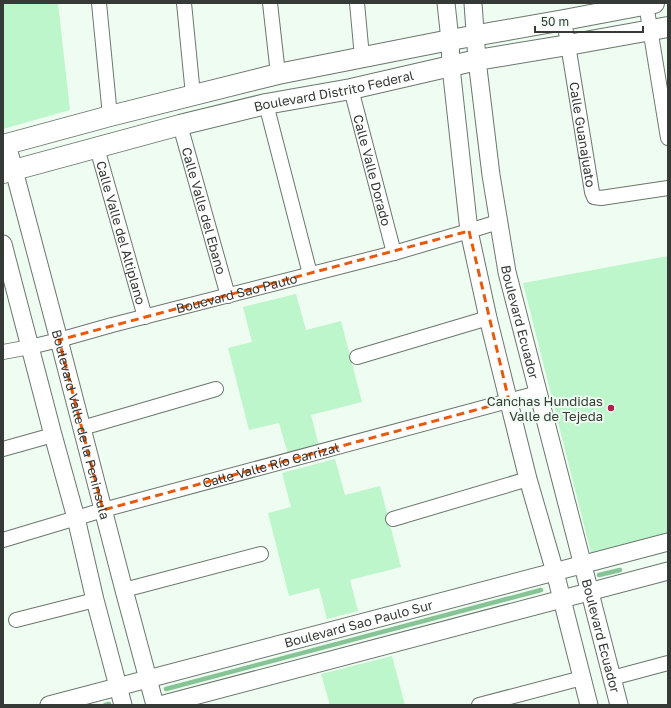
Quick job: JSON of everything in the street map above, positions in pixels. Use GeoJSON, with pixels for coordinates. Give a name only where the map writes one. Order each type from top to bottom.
{"type":"FeatureCollection","features":[{"type":"Feature","properties":{"kind":"main road","name":"Boulevard Distrito Federal"},"geometry":{"type":"LineString","coordinates":[[5,145],[110,116],[278,74],[648,3]]}},
{"type":"Feature","properties":{"kind":"main road","name":"Boulevard Distrito Federal"},"geometry":{"type":"LineString","coordinates":[[8,172],[180,125],[266,104],[351,89],[478,60],[659,29]]}},
{"type":"Feature","properties":{"kind":"street"},"geometry":{"type":"LineString","coordinates":[[99,3],[110,116]]}},
{"type":"Feature","properties":{"kind":"street"},"geometry":{"type":"LineString","coordinates":[[184,3],[193,95]]}},
{"type":"Feature","properties":{"kind":"street"},"geometry":{"type":"LineString","coordinates":[[270,3],[278,74]]}},
{"type":"Feature","properties":{"kind":"street"},"geometry":{"type":"LineString","coordinates":[[357,3],[362,57]]}},
{"type":"Feature","properties":{"kind":"street"},"geometry":{"type":"LineString","coordinates":[[446,3],[451,67],[469,231],[488,318],[528,479],[555,572],[589,705]]}},
{"type":"Feature","properties":{"kind":"street","name":"Boulevard Ecuador"},"geometry":{"type":"LineString","coordinates":[[473,3],[491,175],[507,272],[619,705]]}},
{"type":"Feature","properties":{"kind":"street"},"geometry":{"type":"LineString","coordinates":[[648,3],[659,29],[668,138]]}},
{"type":"Feature","properties":{"kind":"street","name":"Calle Guanajuato"},"geometry":{"type":"LineString","coordinates":[[564,20],[594,197],[601,198],[668,188]]}},
{"type":"Feature","properties":{"kind":"street","name":"Calle Valle Dorado"},"geometry":{"type":"LineString","coordinates":[[351,89],[394,253]]}},
{"type":"Feature","properties":{"kind":"street"},"geometry":{"type":"LineString","coordinates":[[266,104],[310,274]]}},
{"type":"Feature","properties":{"kind":"street","name":"Calle Valle del Ebano"},"geometry":{"type":"LineString","coordinates":[[180,125],[228,296]]}},
{"type":"Feature","properties":{"kind":"street","name":"Boulevard Valle de la Peninsula"},"geometry":{"type":"LineString","coordinates":[[5,145],[8,172],[59,340],[155,705]]}},
{"type":"Feature","properties":{"kind":"street","name":"Calle Valle del Altiplano"},"geometry":{"type":"LineString","coordinates":[[97,148],[145,318]]}},
{"type":"Feature","properties":{"kind":"street","name":"Bouevard Sao Paulo"},"geometry":{"type":"LineString","coordinates":[[3,352],[59,340],[394,253],[498,222]]}},
{"type":"Feature","properties":{"kind":"street"},"geometry":{"type":"LineString","coordinates":[[3,244],[76,518],[123,705]]}},
{"type":"Feature","properties":{"kind":"street"},"geometry":{"type":"LineString","coordinates":[[357,356],[488,318]]}},
{"type":"Feature","properties":{"kind":"street"},"geometry":{"type":"LineString","coordinates":[[82,428],[216,389]]}},
{"type":"Feature","properties":{"kind":"street","name":"Calle Valle Río Carrizal"},"geometry":{"type":"LineString","coordinates":[[3,540],[103,510],[538,393]]}},
{"type":"Feature","properties":{"kind":"street"},"geometry":{"type":"LineString","coordinates":[[3,450],[53,435]]}},
{"type":"Feature","properties":{"kind":"street"},"geometry":{"type":"LineString","coordinates":[[393,518],[528,479]]}},
{"type":"Feature","properties":{"kind":"street","name":"Boulevard Sao Paulo Sur"},"geometry":{"type":"LineString","coordinates":[[49,705],[668,542]]}},
{"type":"Feature","properties":{"kind":"street"},"geometry":{"type":"LineString","coordinates":[[124,590],[261,554]]}},
{"type":"Feature","properties":{"kind":"street","name":"Boulevard Sao Paulo Sur"},"geometry":{"type":"LineString","coordinates":[[160,705],[668,571]]}},
{"type":"Feature","properties":{"kind":"street"},"geometry":{"type":"LineString","coordinates":[[16,620],[96,600]]}},
{"type":"Feature","properties":{"kind":"street"},"geometry":{"type":"LineString","coordinates":[[612,678],[668,663]]}},
{"type":"Feature","properties":{"kind":"street"},"geometry":{"type":"LineString","coordinates":[[478,705],[582,678]]}},
{"type":"Feature","properties":{"kind":"highlighted area"},"geometry":{"type":"Polygon","coordinates":[[[469,231],[509,401],[103,510],[59,340],[469,231]]]}},
{"type":"Feature","properties":{"kind":"green space"},"geometry":{"type":"Polygon","coordinates":[[[3,3],[58,3],[70,110],[3,129],[3,3]]]}},
{"type":"Feature","properties":{"kind":"green space","name":"Canchas Hundidas Valle de Tejeda"},"geometry":{"type":"Polygon","coordinates":[[[668,256],[668,533],[591,553],[523,283],[668,256]]]}},
{"type":"Feature","properties":{"kind":"green space"},"geometry":{"type":"Polygon","coordinates":[[[296,294],[306,330],[341,321],[362,402],[311,415],[319,446],[288,454],[279,423],[249,430],[228,348],[252,342],[243,307],[296,294]]]}},
{"type":"Feature","properties":{"kind":"green space"},"geometry":{"type":"Polygon","coordinates":[[[335,459],[345,495],[380,486],[401,567],[350,580],[358,611],[327,619],[319,588],[289,596],[268,513],[291,507],[282,473],[335,459]]]}},
{"type":"Feature","properties":{"kind":"green space"},"geometry":{"type":"Polygon","coordinates":[[[392,656],[405,705],[330,705],[321,674],[392,656]]]}},
{"type":"Feature","properties":{"kind":"waterway"},"geometry":{"type":"LineString","coordinates":[[599,575],[620,570]]}},
{"type":"Feature","properties":{"kind":"waterway"},"geometry":{"type":"LineString","coordinates":[[166,689],[541,590]]}},
{"type":"Feature","properties":{"kind":"waterway"},"geometry":{"type":"LineString","coordinates":[[105,705],[109,704]]}},
{"type":"Feature","properties":{"kind":"place","name":"Canchas Hundidas Valle de Tejeda"},"geometry":{"type":"Point","coordinates":[611,408]}}]}
